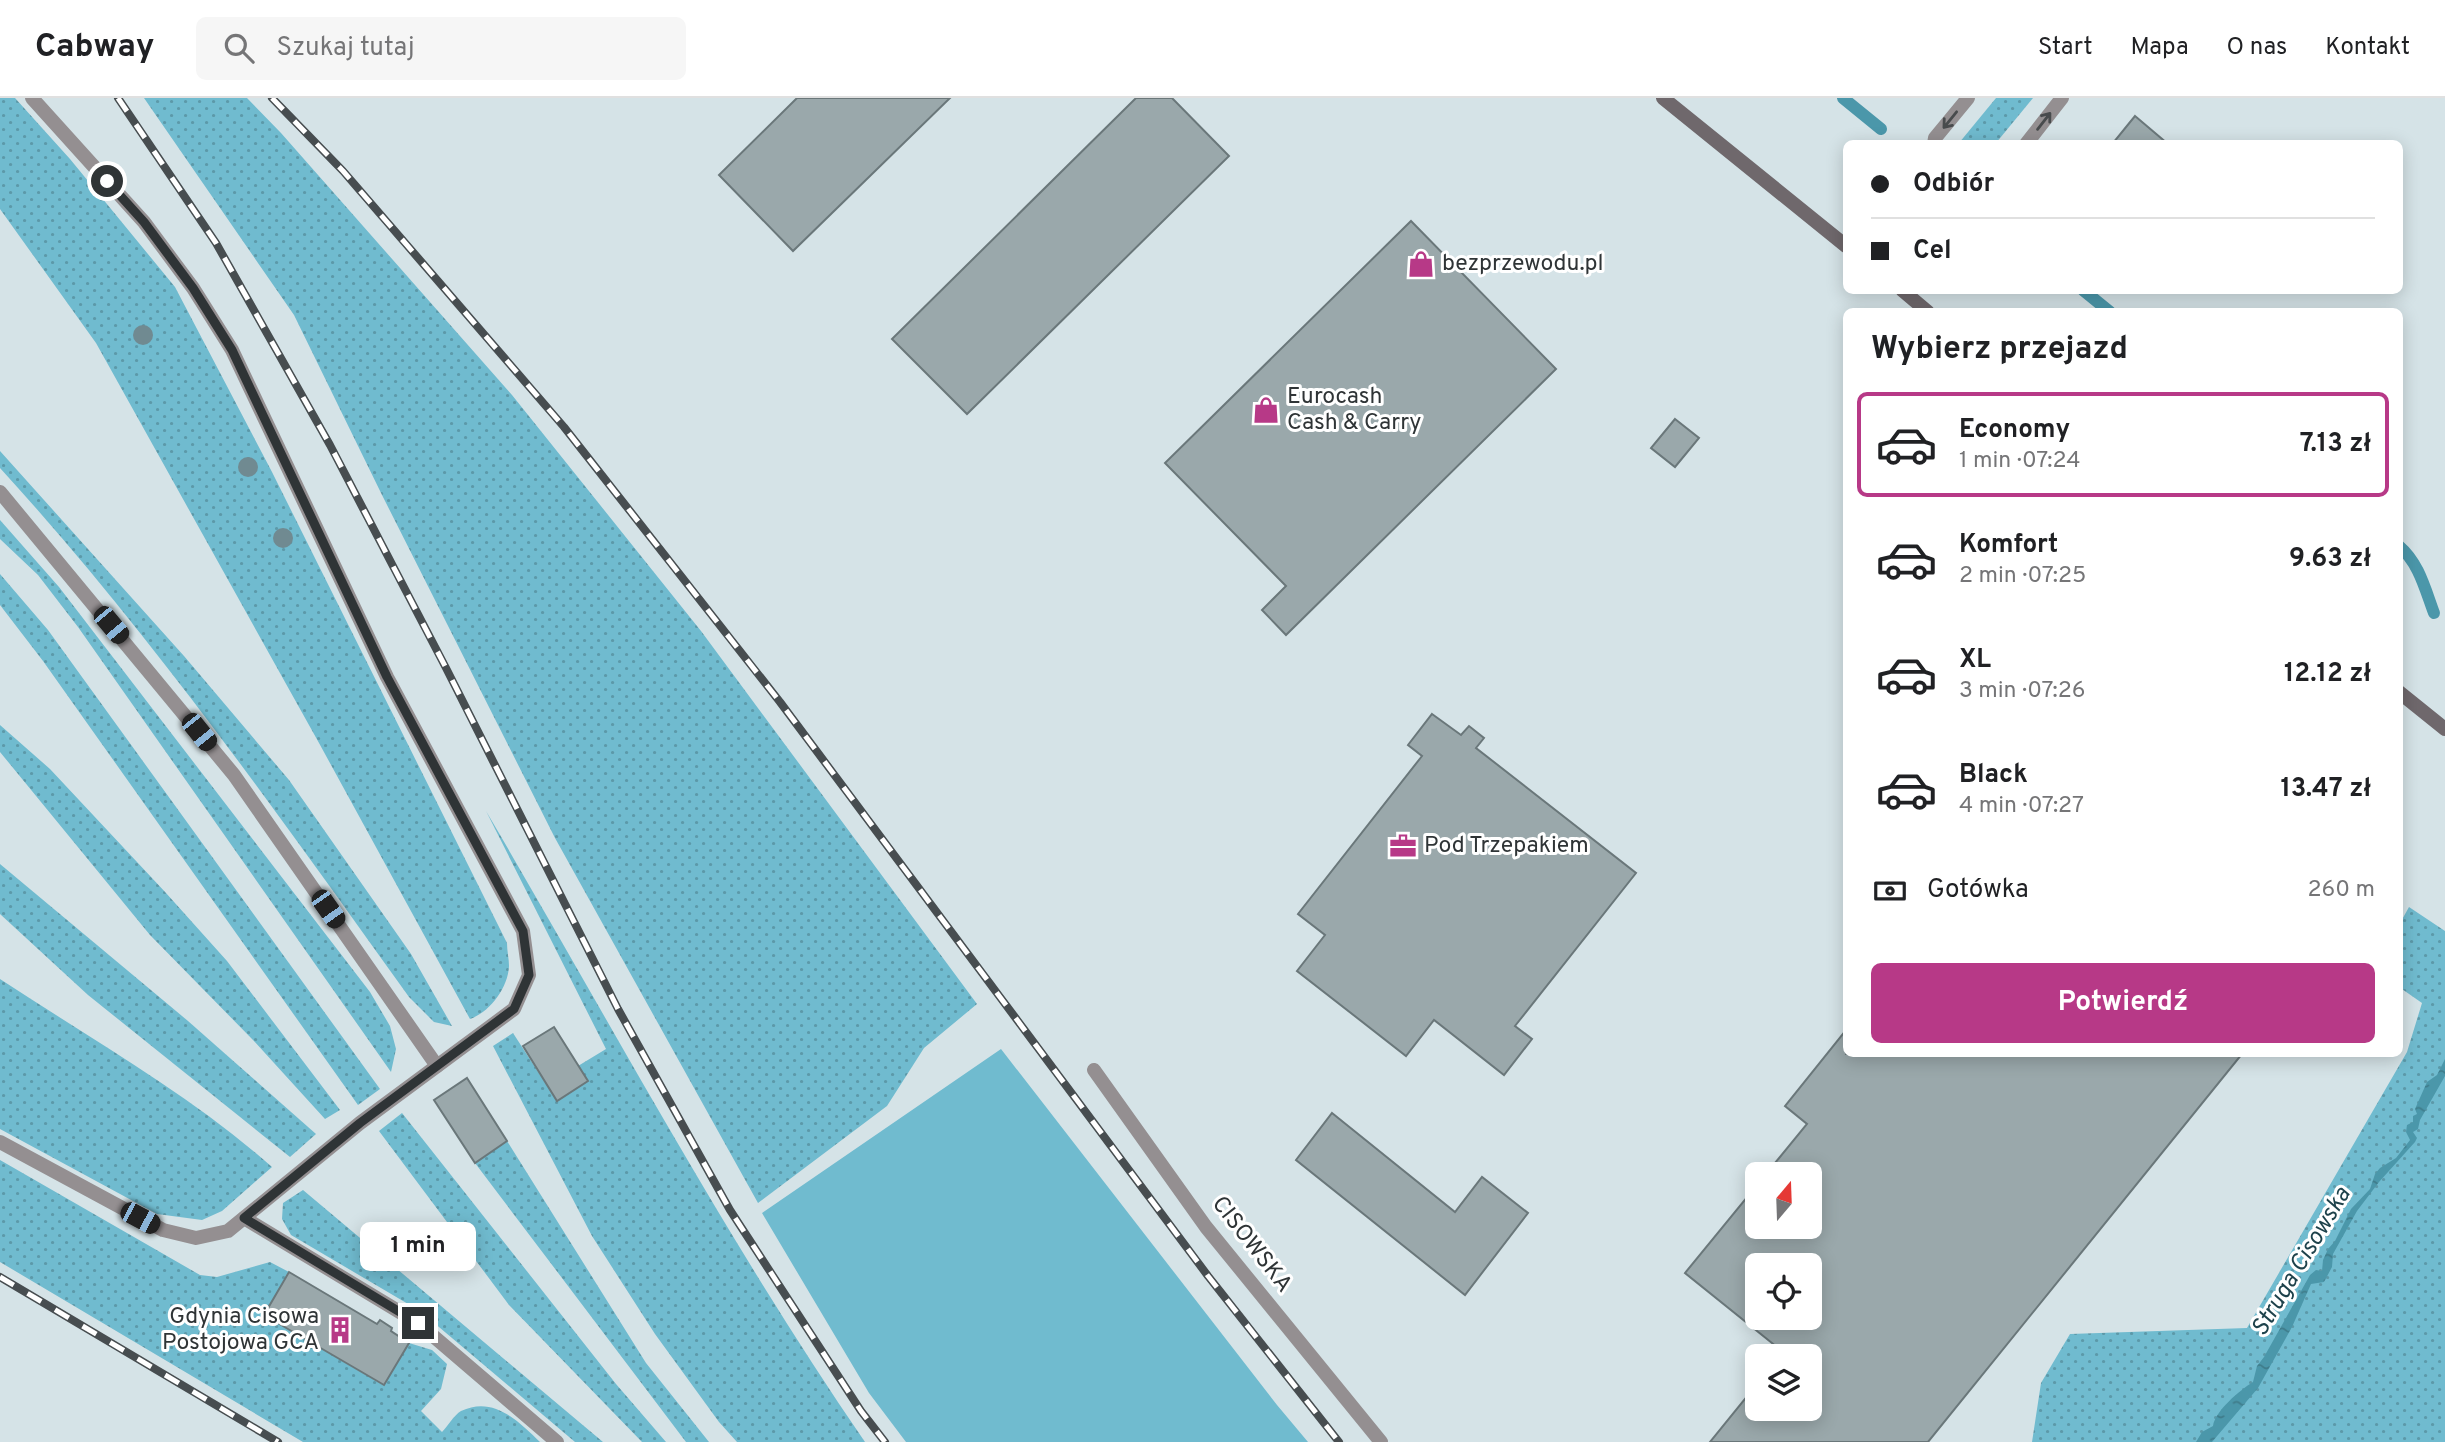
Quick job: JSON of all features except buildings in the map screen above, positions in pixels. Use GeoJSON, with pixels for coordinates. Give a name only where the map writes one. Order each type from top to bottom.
{"type":"FeatureCollection","features":[{"type":"Feature","properties":{"kind":"main road"},"geometry":{"type":"LineString","coordinates":[[1663,98],[1843,244]]}},
{"type":"Feature","properties":{"kind":"main road"},"geometry":{"type":"LineString","coordinates":[[1907,294],[1923,308]]}},
{"type":"Feature","properties":{"kind":"main road"},"geometry":{"type":"LineString","coordinates":[[2403,695],[2445,729]]}},
{"type":"Feature","properties":{"kind":"street"},"geometry":{"type":"LineString","coordinates":[[0,1142],[163,1230],[196,1238],[228,1231],[360,1123],[514,1009],[529,975],[523,931],[387,677],[232,350],[193,288],[144,222],[32,98]]}},
{"type":"Feature","properties":{"kind":"street"},"geometry":{"type":"LineString","coordinates":[[1935,140],[1968,98]]}},
{"type":"Feature","properties":{"kind":"street"},"geometry":{"type":"LineString","coordinates":[[2029,140],[2062,98]]}},
{"type":"Feature","properties":{"kind":"street"},"geometry":{"type":"LineString","coordinates":[[0,492],[234,775],[437,1066]]}},
{"type":"Feature","properties":{"kind":"street","name":"CISOWSKA"},"geometry":{"type":"LineString","coordinates":[[1094,1070],[1206,1227],[1381,1442]]}},
{"type":"Feature","properties":{"kind":"street"},"geometry":{"type":"LineString","coordinates":[[244,1218],[418,1323],[557,1442]]}},
{"type":"Feature","properties":{"kind":"shaded area"},"geometry":{"type":"Polygon","coordinates":[[[0,98],[15,98],[70,159],[175,287],[272,472],[507,943],[509,966],[505,983],[497,998],[477,1016],[470,1019],[96,343],[0,209],[0,98]]]}},
{"type":"Feature","properties":{"kind":"shaded area"},"geometry":{"type":"Polygon","coordinates":[[[144,98],[247,98],[281,133],[512,395],[701,631],[977,1004],[924,1048],[887,1106],[758,1203],[555,838],[294,315],[144,98]]]}},
{"type":"Feature","properties":{"kind":"shaded area"},"geometry":{"type":"Polygon","coordinates":[[[1996,98],[2033,98],[1998,140],[1961,140],[1996,98]]]}},
{"type":"Feature","properties":{"kind":"shaded area"},"geometry":{"type":"Polygon","coordinates":[[[0,451],[184,656],[289,780],[411,954],[452,1026],[434,1022],[409,997],[161,660],[56,531],[0,468],[0,451]]]}},
{"type":"Feature","properties":{"kind":"shaded area"},"geometry":{"type":"Polygon","coordinates":[[[0,520],[59,587],[370,992],[390,1026],[396,1049],[391,1072],[78,627],[38,575],[0,539],[0,520]]]}},
{"type":"Feature","properties":{"kind":"shaded area"},"geometry":{"type":"Polygon","coordinates":[[[0,574],[48,630],[380,1089],[358,1105],[43,661],[0,605],[0,574]]]}},
{"type":"Feature","properties":{"kind":"shaded area"},"geometry":{"type":"Polygon","coordinates":[[[0,725],[50,769],[227,961],[340,1110],[325,1119],[253,1040],[150,935],[0,752],[0,725]]]}},
{"type":"Feature","properties":{"kind":"shaded area"},"geometry":{"type":"Polygon","coordinates":[[[486,811],[717,1209],[814,1366],[865,1442],[737,1442],[719,1422],[655,1334],[592,1236],[493,1046],[513,1033],[557,1101],[588,1081],[578,1066],[606,1049],[486,811]]]}},
{"type":"Feature","properties":{"kind":"shaded area"},"geometry":{"type":"Polygon","coordinates":[[[0,864],[188,1021],[316,1134],[290,1157],[88,995],[0,914],[0,864]]]}},
{"type":"Feature","properties":{"kind":"shaded area"},"geometry":{"type":"Polygon","coordinates":[[[2409,907],[2445,931],[2445,1442],[2032,1442],[2041,1383],[2070,1334],[2247,1328],[2407,1052],[2422,1003],[2403,990],[2403,918],[2409,907]]]}},
{"type":"Feature","properties":{"kind":"shaded area"},"geometry":{"type":"Polygon","coordinates":[[[0,979],[140,1068],[208,1116],[272,1167],[222,1211],[202,1220],[157,1214],[0,1129],[0,979]]]}},
{"type":"Feature","properties":{"kind":"shaded area"},"geometry":{"type":"Polygon","coordinates":[[[1001,1049],[1308,1442],[906,1442],[869,1393],[762,1213],[1001,1049]]]}},
{"type":"Feature","properties":{"kind":"shaded area"},"geometry":{"type":"Polygon","coordinates":[[[402,1113],[616,1384],[666,1442],[642,1442],[509,1305],[379,1131],[402,1113]]]}},
{"type":"Feature","properties":{"kind":"shaded area"},"geometry":{"type":"Polygon","coordinates":[[[507,1141],[646,1363],[709,1442],[686,1442],[475,1163],[507,1141]]]}},
{"type":"Feature","properties":{"kind":"shaded area"},"geometry":{"type":"Polygon","coordinates":[[[0,1160],[200,1275],[217,1277],[270,1262],[289,1272],[264,1315],[383,1385],[409,1343],[432,1350],[447,1364],[441,1389],[421,1411],[442,1432],[461,1411],[484,1406],[505,1413],[540,1442],[303,1442],[0,1262],[0,1160]]]}},
{"type":"Feature","properties":{"kind":"shaded area"},"geometry":{"type":"Polygon","coordinates":[[[303,1190],[603,1442],[575,1442],[420,1311],[291,1235],[282,1219],[283,1203],[303,1190]]]}},
{"type":"Feature","properties":{"kind":"water"},"geometry":{"type":"Polygon","coordinates":[[[2445,1059],[2445,1076],[2420,1120],[2418,1129],[2413,1132],[2417,1138],[2415,1142],[2357,1211],[2333,1254],[2332,1267],[2324,1282],[2311,1284],[2292,1327],[2258,1388],[2212,1442],[2196,1442],[2202,1432],[2213,1426],[2218,1414],[2229,1401],[2253,1382],[2257,1366],[2310,1275],[2316,1270],[2322,1271],[2328,1249],[2351,1209],[2370,1189],[2380,1168],[2396,1158],[2410,1140],[2406,1132],[2407,1125],[2413,1122],[2413,1116],[2417,1114],[2415,1109],[2427,1082],[2437,1075],[2445,1059]]]}},
{"type":"Feature","properties":{"kind":"waterway","name":"Struga Cisowska"},"geometry":{"type":"LineString","coordinates":[[1843,98],[1881,129]]}},
{"type":"Feature","properties":{"kind":"waterway","name":"Struga Cisowska"},"geometry":{"type":"LineString","coordinates":[[2088,294],[2105,308]]}},
{"type":"Feature","properties":{"kind":"waterway","name":"Struga Cisowska"},"geometry":{"type":"LineString","coordinates":[[2403,550],[2416,568],[2434,613]]}},
{"type":"Feature","properties":{"kind":"railway"},"geometry":{"type":"LineString","coordinates":[[118,98],[216,243],[330,445],[618,1009],[730,1210],[861,1411],[885,1442]]}},
{"type":"Feature","properties":{"kind":"railway"},"geometry":{"type":"LineString","coordinates":[[272,98],[343,171],[564,427],[780,702],[1208,1276],[1339,1442]]}},
{"type":"Feature","properties":{"kind":"railway"},"geometry":{"type":"LineString","coordinates":[[0,1277],[278,1442]]}},
{"type":"Feature","properties":{"kind":"place","name":"bezprzewodu.pl"},"geometry":{"type":"Point","coordinates":[1421,264]}},
{"type":"Feature","properties":{"kind":"place","name":"Eurocash Cash & Carry"},"geometry":{"type":"Point","coordinates":[1266,410]}},
{"type":"Feature","properties":{"kind":"place","name":"Pod Trzepakiem"},"geometry":{"type":"Point","coordinates":[1403,846]}},
{"type":"Feature","properties":{"kind":"place","name":"Gdynia Cisowa Postojowa GCA"},"geometry":{"type":"Point","coordinates":[340,1330]}},
{"type":"Feature","properties":{"kind":"route"},"geometry":{"type":"LineString","coordinates":[[107,181],[144,222],[193,288],[232,350],[387,677],[523,931],[529,975],[514,1009],[360,1123],[244,1218],[418,1323]]}}]}
